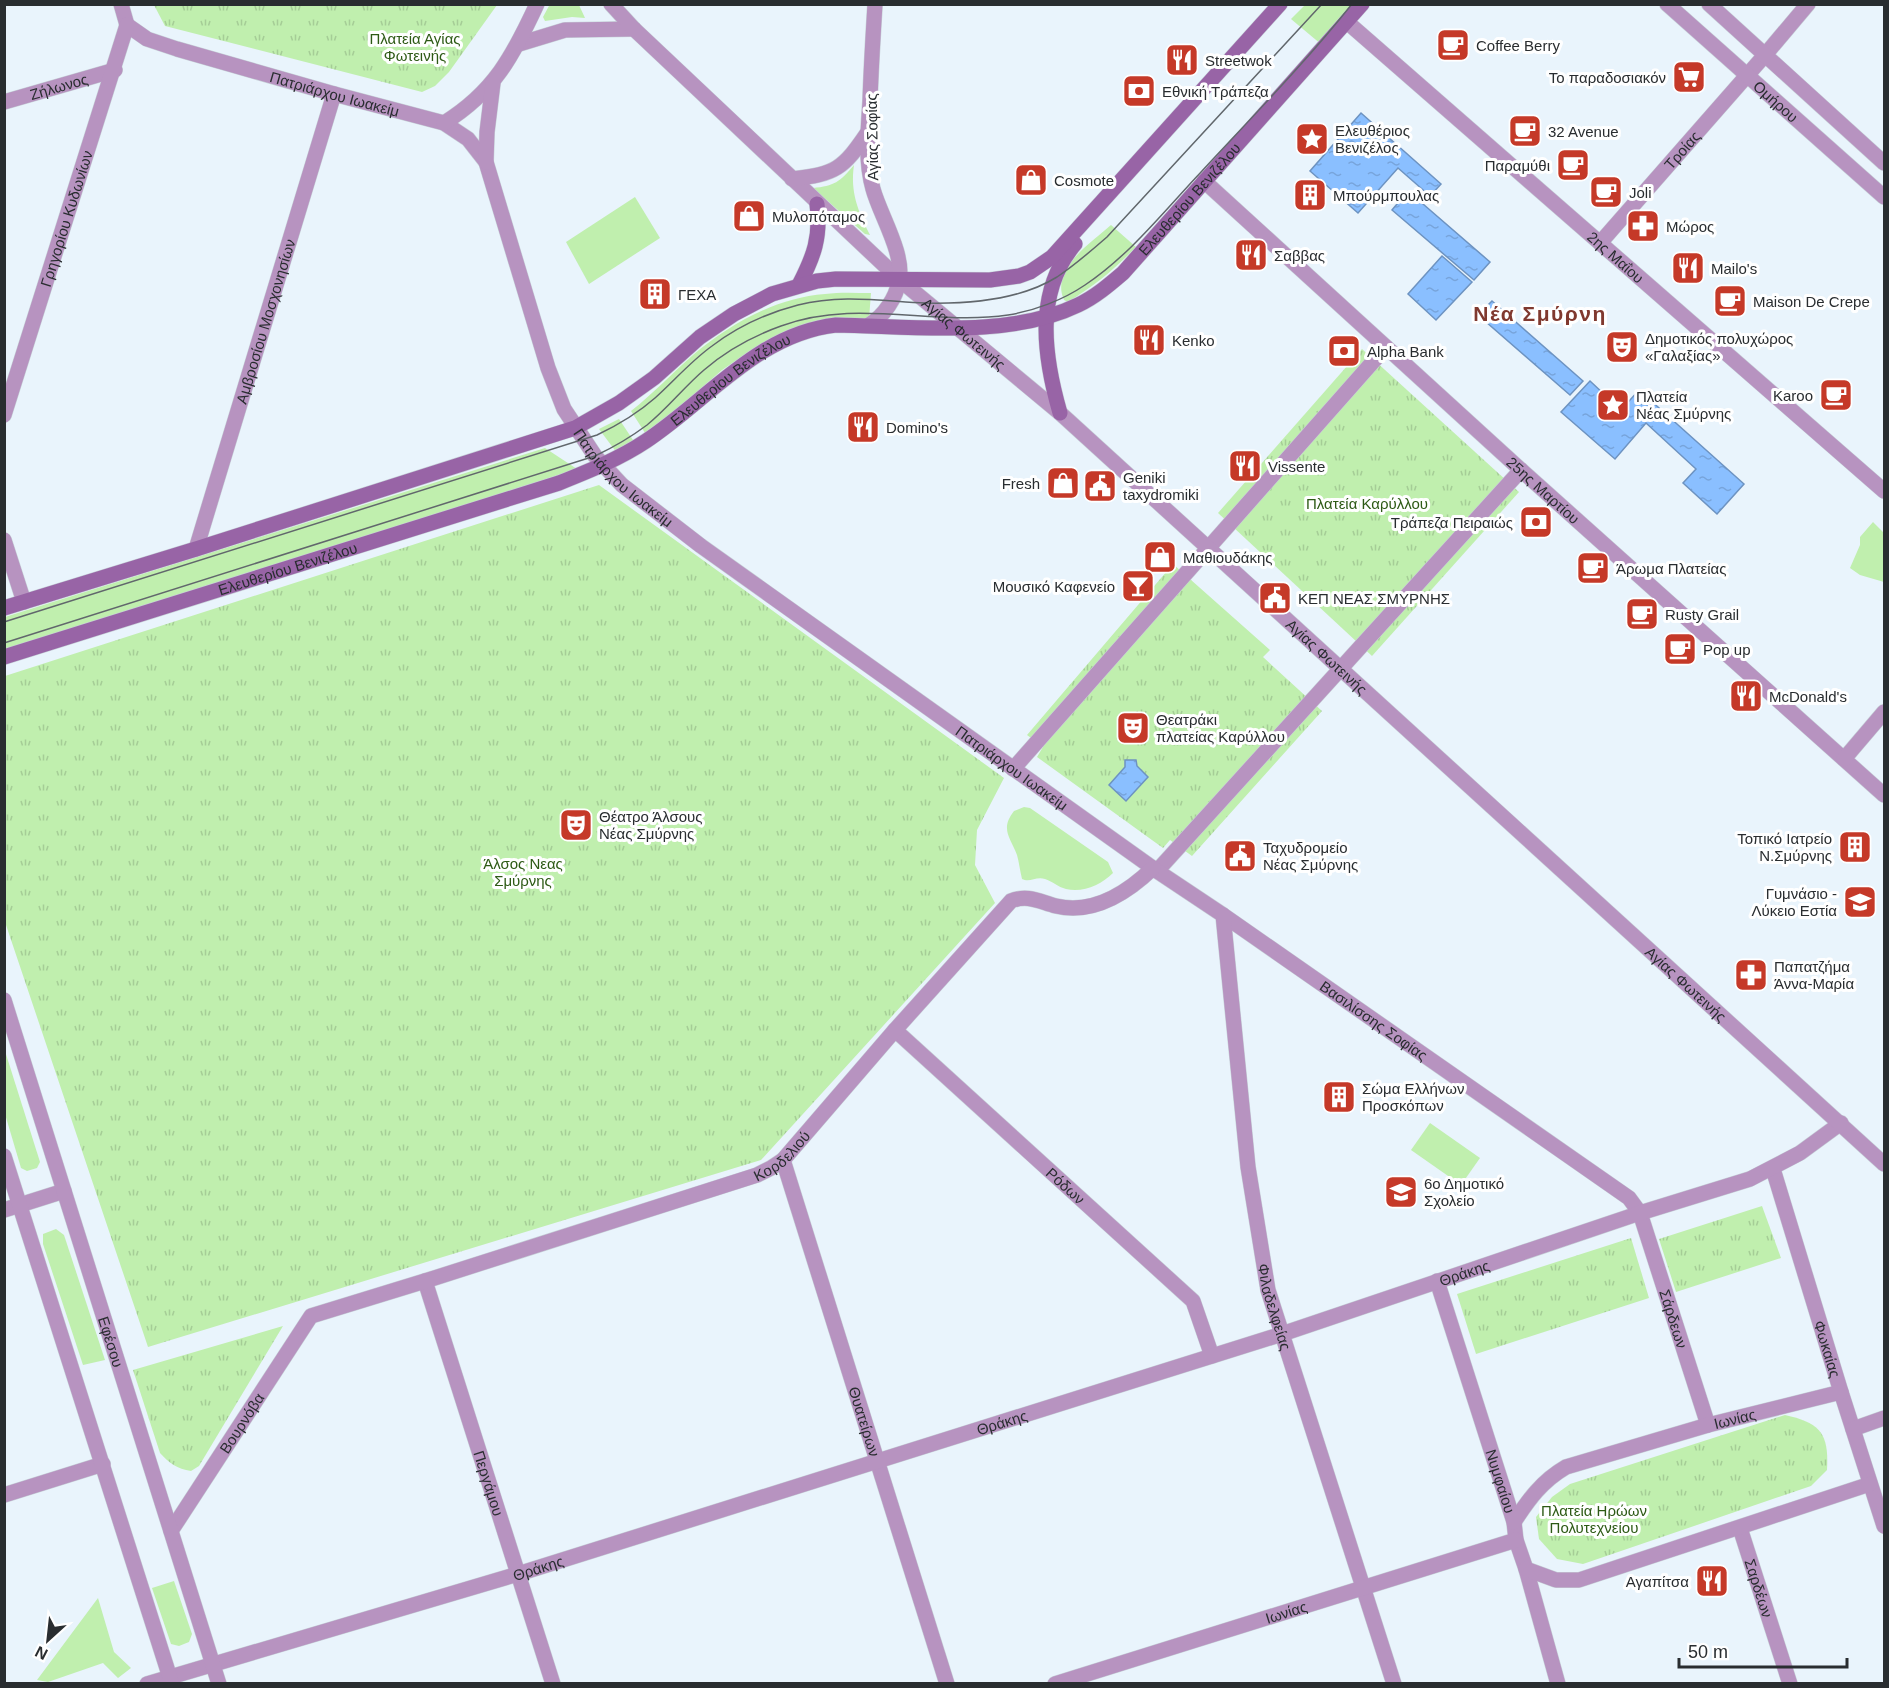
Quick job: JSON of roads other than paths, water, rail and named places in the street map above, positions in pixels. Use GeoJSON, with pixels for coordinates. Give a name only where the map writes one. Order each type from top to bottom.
{"type":"FeatureCollection","features":[{"type":"Feature","properties":{"kind":"main road","name":"Ελευθερίου Βενιζέλου"},"geometry":{"type":"LineString","coordinates":[[4,657],[559,483],[603,466],[645,442],[756,355],[795,335],[817,327],[836,325],[957,328],[998,326],[1046,316],[1077,306],[1124,273],[1362,4]]}},
{"type":"Feature","properties":{"kind":"main road"},"geometry":{"type":"LineString","coordinates":[[4,608],[575,428],[619,403],[654,378],[700,337],[734,314],[772,294],[799,285],[836,279],[990,280],[1019,276],[1053,257],[1280,5]]}},
{"type":"Feature","properties":{"kind":"main road"},"geometry":{"type":"LineString","coordinates":[[1060,412],[1047,362],[1046,316],[1052,285],[1068,253],[1182,127],[1195,99]]}},
{"type":"Feature","properties":{"kind":"main road"},"geometry":{"type":"LineString","coordinates":[[799,285],[817,243],[819,225],[817,204]]}},
{"type":"Feature","properties":{"kind":"street"},"geometry":{"type":"LineString","coordinates":[[121,4],[127,25]]}},
{"type":"Feature","properties":{"kind":"street"},"geometry":{"type":"LineString","coordinates":[[444,123],[464,110],[493,83],[519,44],[537,4]]}},
{"type":"Feature","properties":{"kind":"street","name":"Αγίας Φωτεινής"},"geometry":{"type":"LineString","coordinates":[[611,4],[634,29],[817,204],[900,280],[1060,412],[1884,1164]]}},
{"type":"Feature","properties":{"kind":"street","name":"Αγίας Σοφίας"},"geometry":{"type":"LineString","coordinates":[[875,4],[868,132],[871,180],[899,261],[900,280]]}},
{"type":"Feature","properties":{"kind":"street","name":"Ομήρου"},"geometry":{"type":"LineString","coordinates":[[1667,4],[1884,197]]}},
{"type":"Feature","properties":{"kind":"street","name":"Ομήρου"},"geometry":{"type":"LineString","coordinates":[[1709,4],[1884,163]]}},
{"type":"Feature","properties":{"kind":"street","name":"Τροίας"},"geometry":{"type":"LineString","coordinates":[[1599,243],[1808,4]]}},
{"type":"Feature","properties":{"kind":"street","name":"2ης Μαΐου"},"geometry":{"type":"LineString","coordinates":[[1347,22],[1599,243],[1882,484]]}},
{"type":"Feature","properties":{"kind":"street","name":"Γρηγορίου Κυδωνίων"},"geometry":{"type":"LineString","coordinates":[[4,415],[8,395],[115,70],[127,25]]}},
{"type":"Feature","properties":{"kind":"street","name":"Πατριάρχου Ιωακείμ"},"geometry":{"type":"LineString","coordinates":[[127,25],[147,39],[334,94],[444,123],[468,139],[486,162],[548,368],[564,409],[603,466],[635,497],[701,546],[1155,870],[1223,915]]}},
{"type":"Feature","properties":{"kind":"street"},"geometry":{"type":"LineString","coordinates":[[519,44],[566,30],[634,29]]}},
{"type":"Feature","properties":{"kind":"street","name":"Ζήλωνος"},"geometry":{"type":"LineString","coordinates":[[4,102],[115,70]]}},
{"type":"Feature","properties":{"kind":"street"},"geometry":{"type":"LineString","coordinates":[[486,162],[493,83]]}},
{"type":"Feature","properties":{"kind":"street","name":"Αμβροσίου Μοσχονησίων"},"geometry":{"type":"LineString","coordinates":[[196,549],[334,94]]}},
{"type":"Feature","properties":{"kind":"street"},"geometry":{"type":"LineString","coordinates":[[792,179],[822,176],[841,165],[854,153],[868,132]]}},
{"type":"Feature","properties":{"kind":"street","name":"25ης Μαρτίου"},"geometry":{"type":"LineString","coordinates":[[1204,181],[1521,471],[1884,795]]}},
{"type":"Feature","properties":{"kind":"street"},"geometry":{"type":"LineString","coordinates":[[869,326],[884,312],[900,280]]}},
{"type":"Feature","properties":{"kind":"street"},"geometry":{"type":"LineString","coordinates":[[1013,769],[1386,347]]}},
{"type":"Feature","properties":{"kind":"street"},"geometry":{"type":"LineString","coordinates":[[1155,870],[1521,471]]}},
{"type":"Feature","properties":{"kind":"street"},"geometry":{"type":"LineString","coordinates":[[4,540],[24,602]]}},
{"type":"Feature","properties":{"kind":"street"},"geometry":{"type":"LineString","coordinates":[[1844,759],[1884,712]]}},
{"type":"Feature","properties":{"kind":"street","name":"Κορδελιού"},"geometry":{"type":"LineString","coordinates":[[311,1316],[757,1175],[771,1168],[783,1160],[1011,902],[1024,897],[1057,906],[1088,907],[1124,892],[1155,870]]}},
{"type":"Feature","properties":{"kind":"street","name":"Βασιλίσσης Σοφίας"},"geometry":{"type":"LineString","coordinates":[[1223,915],[1629,1198],[1640,1213]]}},
{"type":"Feature","properties":{"kind":"street","name":"Φιλαδελφείας"},"geometry":{"type":"LineString","coordinates":[[1223,915],[1248,1167],[1268,1290],[1394,1683]]}},
{"type":"Feature","properties":{"kind":"street","name":"Εφέσου"},"geometry":{"type":"LineString","coordinates":[[4,1000],[219,1683]]}},
{"type":"Feature","properties":{"kind":"street","name":"Ρόδων"},"geometry":{"type":"LineString","coordinates":[[896,1030],[1193,1301],[1212,1356]]}},
{"type":"Feature","properties":{"kind":"street","name":"Θράκης"},"geometry":{"type":"LineString","coordinates":[[147,1683],[171,1680],[213,1663],[518,1574],[1282,1334],[1640,1213],[1750,1179],[1773,1169],[1810,1147],[1841,1123]]}},
{"type":"Feature","properties":{"kind":"street"},"geometry":{"type":"LineString","coordinates":[[4,1156],[171,1680]]}},
{"type":"Feature","properties":{"kind":"street","name":"Θυατείρων"},"geometry":{"type":"LineString","coordinates":[[783,1160],[947,1683]]}},
{"type":"Feature","properties":{"kind":"street","name":"Φωκαίας"},"geometry":{"type":"LineString","coordinates":[[1773,1169],[1884,1526]]}},
{"type":"Feature","properties":{"kind":"street"},"geometry":{"type":"LineString","coordinates":[[4,1210],[64,1191]]}},
{"type":"Feature","properties":{"kind":"street","name":"Σάρδεων"},"geometry":{"type":"LineString","coordinates":[[1640,1213],[1708,1425]]}},
{"type":"Feature","properties":{"kind":"street","name":"Περγάμου"},"geometry":{"type":"LineString","coordinates":[[425,1281],[553,1683]]}},
{"type":"Feature","properties":{"kind":"street","name":"Νυμφαίου"},"geometry":{"type":"LineString","coordinates":[[1437,1281],[1514,1522],[1516,1540],[1558,1683]]}},
{"type":"Feature","properties":{"kind":"street","name":"Βουρνόβα"},"geometry":{"type":"LineString","coordinates":[[171,1531],[311,1316]]}},
{"type":"Feature","properties":{"kind":"street","name":"Ιωνίας"},"geometry":{"type":"LineString","coordinates":[[1514,1522],[1538,1488],[1551,1475],[1566,1467],[1708,1425],[1841,1392]]}},
{"type":"Feature","properties":{"kind":"street"},"geometry":{"type":"LineString","coordinates":[[1853,1430],[1884,1418]]}},
{"type":"Feature","properties":{"kind":"street"},"geometry":{"type":"LineString","coordinates":[[4,1495],[103,1464]]}},
{"type":"Feature","properties":{"kind":"street"},"geometry":{"type":"LineString","coordinates":[[1526,1569],[1556,1580],[1580,1580],[1870,1484]]}},
{"type":"Feature","properties":{"kind":"street","name":"Σαρδέων"},"geometry":{"type":"LineString","coordinates":[[1740,1528],[1790,1683]]}},
{"type":"Feature","properties":{"kind":"street","name":"Ιωνίας"},"geometry":{"type":"LineString","coordinates":[[1055,1683],[1516,1540]]}},
{"type":"Feature","properties":{"kind":"water"},"geometry":{"type":"Polygon","coordinates":[[[1361,113],[1441,184],[1430,196],[1398,168],[1358,213],[1310,171],[1361,113]]]}},
{"type":"Feature","properties":{"kind":"water"},"geometry":{"type":"Polygon","coordinates":[[[1408,191],[1490,262],[1474,280],[1392,210],[1408,191]]]}},
{"type":"Feature","properties":{"kind":"water"},"geometry":{"type":"Polygon","coordinates":[[[1442,256],[1472,282],[1436,320],[1408,294],[1442,256]]]}},
{"type":"Feature","properties":{"kind":"water"},"geometry":{"type":"Polygon","coordinates":[[[1492,301],[1583,381],[1570,395],[1478,315],[1492,301]]]}},
{"type":"Feature","properties":{"kind":"water"},"geometry":{"type":"Polygon","coordinates":[[[1590,381],[1621,410],[1639,390],[1744,484],[1717,514],[1683,483],[1696,469],[1646,423],[1615,459],[1561,412],[1590,381]]]}},
{"type":"Feature","properties":{"kind":"water"},"geometry":{"type":"Polygon","coordinates":[[[1125,760],[1136,760],[1137,766],[1148,777],[1126,801],[1109,785],[1125,767],[1125,760]]]}},
{"type":"Feature","properties":{"kind":"tram line"},"geometry":{"type":"LineString","coordinates":[[4,622],[597,435],[642,409],[697,358],[722,339],[753,321],[786,308],[846,299],[958,303],[1010,296],[1042,285],[1070,268],[1107,237],[1322,4]]}},
{"type":"Feature","properties":{"kind":"tram line"},"geometry":{"type":"LineString","coordinates":[[4,643],[595,456],[622,442],[647,425],[722,356],[750,339],[781,326],[809,318],[837,314],[951,317],[1008,315],[1038,308],[1058,300],[1101,273],[1132,246],[1278,89],[1352,4]]}},
{"type":"Feature","properties":{"kind":"place","name":"Coffee Berry"},"geometry":{"type":"Point","coordinates":[1453,45]}},
{"type":"Feature","properties":{"kind":"place","name":"Streetwok"},"geometry":{"type":"Point","coordinates":[1182,60]}},
{"type":"Feature","properties":{"kind":"place","name":"Το παραδοσιακόν"},"geometry":{"type":"Point","coordinates":[1689,77]}},
{"type":"Feature","properties":{"kind":"place","name":"Εθνική Τράπεζα"},"geometry":{"type":"Point","coordinates":[1139,91]}},
{"type":"Feature","properties":{"kind":"place","name":"32 Avenue"},"geometry":{"type":"Point","coordinates":[1525,131]}},
{"type":"Feature","properties":{"kind":"place","name":"Ελευθέριος Βενιζέλος"},"geometry":{"type":"Point","coordinates":[1312,139]}},
{"type":"Feature","properties":{"kind":"place","name":"Παραμύθι"},"geometry":{"type":"Point","coordinates":[1573,165]}},
{"type":"Feature","properties":{"kind":"place","name":"Cosmote"},"geometry":{"type":"Point","coordinates":[1031,180]}},
{"type":"Feature","properties":{"kind":"place","name":"Joli"},"geometry":{"type":"Point","coordinates":[1606,192]}},
{"type":"Feature","properties":{"kind":"place","name":"Μπούρμπουλας"},"geometry":{"type":"Point","coordinates":[1310,195]}},
{"type":"Feature","properties":{"kind":"place","name":"Μυλοπόταμος"},"geometry":{"type":"Point","coordinates":[749,216]}},
{"type":"Feature","properties":{"kind":"place","name":"Μώρος"},"geometry":{"type":"Point","coordinates":[1643,226]}},
{"type":"Feature","properties":{"kind":"place","name":"Σαββας"},"geometry":{"type":"Point","coordinates":[1251,255]}},
{"type":"Feature","properties":{"kind":"place","name":"Mailo's"},"geometry":{"type":"Point","coordinates":[1688,268]}},
{"type":"Feature","properties":{"kind":"place","name":"ΓΕΧΑ"},"geometry":{"type":"Point","coordinates":[655,294]}},
{"type":"Feature","properties":{"kind":"place","name":"Maison De Crepe"},"geometry":{"type":"Point","coordinates":[1730,301]}},
{"type":"Feature","properties":{"kind":"place","name":"Kenko"},"geometry":{"type":"Point","coordinates":[1149,340]}},
{"type":"Feature","properties":{"kind":"place","name":"Δημοτικός πολυχώρος «Γαλαξίας»"},"geometry":{"type":"Point","coordinates":[1622,347]}},
{"type":"Feature","properties":{"kind":"place","name":"Alpha Bank"},"geometry":{"type":"Point","coordinates":[1344,351]}},
{"type":"Feature","properties":{"kind":"place","name":"Karoo"},"geometry":{"type":"Point","coordinates":[1836,395]}},
{"type":"Feature","properties":{"kind":"place","name":"Πλατεία Νέας Σμύρνης"},"geometry":{"type":"Point","coordinates":[1613,405]}},
{"type":"Feature","properties":{"kind":"place","name":"Domino's"},"geometry":{"type":"Point","coordinates":[863,427]}},
{"type":"Feature","properties":{"kind":"place","name":"Vissente"},"geometry":{"type":"Point","coordinates":[1245,466]}},
{"type":"Feature","properties":{"kind":"place","name":"Fresh"},"geometry":{"type":"Point","coordinates":[1063,483]}},
{"type":"Feature","properties":{"kind":"place","name":"Geniki taxydromiki"},"geometry":{"type":"Point","coordinates":[1100,486]}},
{"type":"Feature","properties":{"kind":"place","name":"Τράπεζα Πειραιώς"},"geometry":{"type":"Point","coordinates":[1536,522]}},
{"type":"Feature","properties":{"kind":"place","name":"Μαθιουδάκης"},"geometry":{"type":"Point","coordinates":[1160,557]}},
{"type":"Feature","properties":{"kind":"place","name":"Άρωμα Πλατείας"},"geometry":{"type":"Point","coordinates":[1593,568]}},
{"type":"Feature","properties":{"kind":"place","name":"Μουσικό Καφενείο"},"geometry":{"type":"Point","coordinates":[1138,586]}},
{"type":"Feature","properties":{"kind":"place","name":"ΚΕΠ ΝΕΑΣ ΣΜΥΡΝΗΣ"},"geometry":{"type":"Point","coordinates":[1275,598]}},
{"type":"Feature","properties":{"kind":"place","name":"Rusty Grail"},"geometry":{"type":"Point","coordinates":[1642,614]}},
{"type":"Feature","properties":{"kind":"place","name":"Pop up"},"geometry":{"type":"Point","coordinates":[1680,649]}},
{"type":"Feature","properties":{"kind":"place","name":"McDonald's"},"geometry":{"type":"Point","coordinates":[1746,696]}},
{"type":"Feature","properties":{"kind":"place","name":"Θεατράκι πλατείας Καρύλλου"},"geometry":{"type":"Point","coordinates":[1133,728]}},
{"type":"Feature","properties":{"kind":"place","name":"Θέατρο Άλσους Νέας Σμύρνης"},"geometry":{"type":"Point","coordinates":[576,825]}},
{"type":"Feature","properties":{"kind":"place","name":"Τοπικό Ιατρείο Ν.Σμύρνης"},"geometry":{"type":"Point","coordinates":[1855,847]}},
{"type":"Feature","properties":{"kind":"place","name":"Ταχυδρομείο Νέας Σμύρνης"},"geometry":{"type":"Point","coordinates":[1240,856]}},
{"type":"Feature","properties":{"kind":"place","name":"Γυμνάσιο - Λύκειο Εστία"},"geometry":{"type":"Point","coordinates":[1860,902]}},
{"type":"Feature","properties":{"kind":"place","name":"Παπατζήμα Άννα-Μαρία"},"geometry":{"type":"Point","coordinates":[1751,975]}},
{"type":"Feature","properties":{"kind":"place","name":"Σώμα Ελλήνων Προσκόπων"},"geometry":{"type":"Point","coordinates":[1339,1097]}},
{"type":"Feature","properties":{"kind":"place","name":"6ο Δημοτικό Σχολείο"},"geometry":{"type":"Point","coordinates":[1401,1192]}},
{"type":"Feature","properties":{"kind":"place","name":"Αγαπίτσα"},"geometry":{"type":"Point","coordinates":[1712,1581]}},
{"type":"Feature","properties":{"kind":"district","name":"Νέα Σμύρνη"},"geometry":{"type":"Point","coordinates":[1540,313]}},
{"type":"Feature","properties":{"kind":"park label","name":"Πλατεία Αγίας Φωτεινής"},"geometry":{"type":"Point","coordinates":[415,46]}},
{"type":"Feature","properties":{"kind":"park label","name":"Πλατεία Καρύλλου"},"geometry":{"type":"Point","coordinates":[1367,503]}},
{"type":"Feature","properties":{"kind":"park label","name":"Άλσος Νεας Σμύρνης"},"geometry":{"type":"Point","coordinates":[523,872]}},
{"type":"Feature","properties":{"kind":"park label","name":"Πλατεία Ηρώων Πολυτεχνείου"},"geometry":{"type":"Point","coordinates":[1594,1518]}}]}
